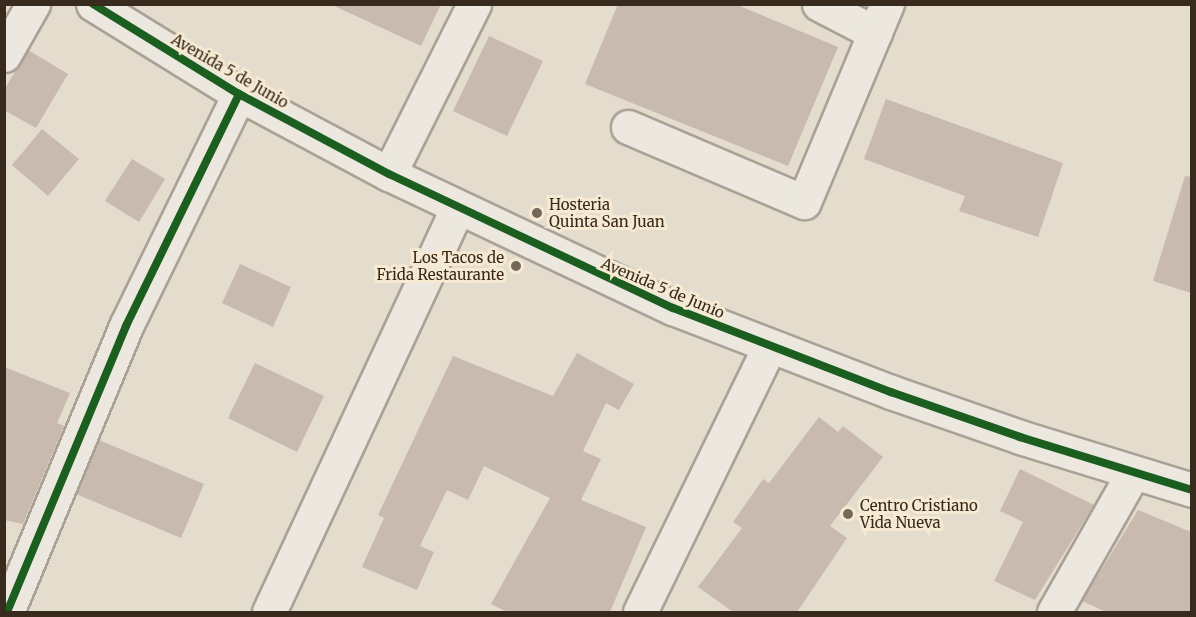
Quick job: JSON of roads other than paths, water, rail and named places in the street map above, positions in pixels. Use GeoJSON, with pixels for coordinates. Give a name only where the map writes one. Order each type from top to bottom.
{"type":"FeatureCollection","features":[{"type":"Feature","properties":{"kind":"street"},"geometry":{"type":"LineString","coordinates":[[4,55],[33,4]]}},
{"type":"Feature","properties":{"kind":"street","name":"Avenida 5 de Junio"},"geometry":{"type":"LineString","coordinates":[[93,4],[239,94],[389,174],[457,209],[673,308],[769,347],[1020,437],[1191,489]]}},
{"type":"Feature","properties":{"kind":"street"},"geometry":{"type":"LineString","coordinates":[[389,174],[474,4]]}},
{"type":"Feature","properties":{"kind":"street"},"geometry":{"type":"LineString","coordinates":[[628,127],[804,202],[881,19],[819,4]]}},
{"type":"Feature","properties":{"kind":"street"},"geometry":{"type":"LineString","coordinates":[[7,612],[126,326],[239,94]]}},
{"type":"Feature","properties":{"kind":"street"},"geometry":{"type":"LineString","coordinates":[[269,612],[457,209]]}},
{"type":"Feature","properties":{"kind":"street"},"geometry":{"type":"LineString","coordinates":[[640,612],[769,347]]}},
{"type":"Feature","properties":{"kind":"street"},"geometry":{"type":"LineString","coordinates":[[1054,612],[1133,473]]}},
{"type":"Feature","properties":{"kind":"place","name":"Hosteria Quinta San Juan"},"geometry":{"type":"Point","coordinates":[537,213]}},
{"type":"Feature","properties":{"kind":"place","name":"Los Tacos de Frida Restaurante"},"geometry":{"type":"Point","coordinates":[516,266]}},
{"type":"Feature","properties":{"kind":"place","name":"Centro Cristiano Vida Nueva"},"geometry":{"type":"Point","coordinates":[848,514]}}]}
